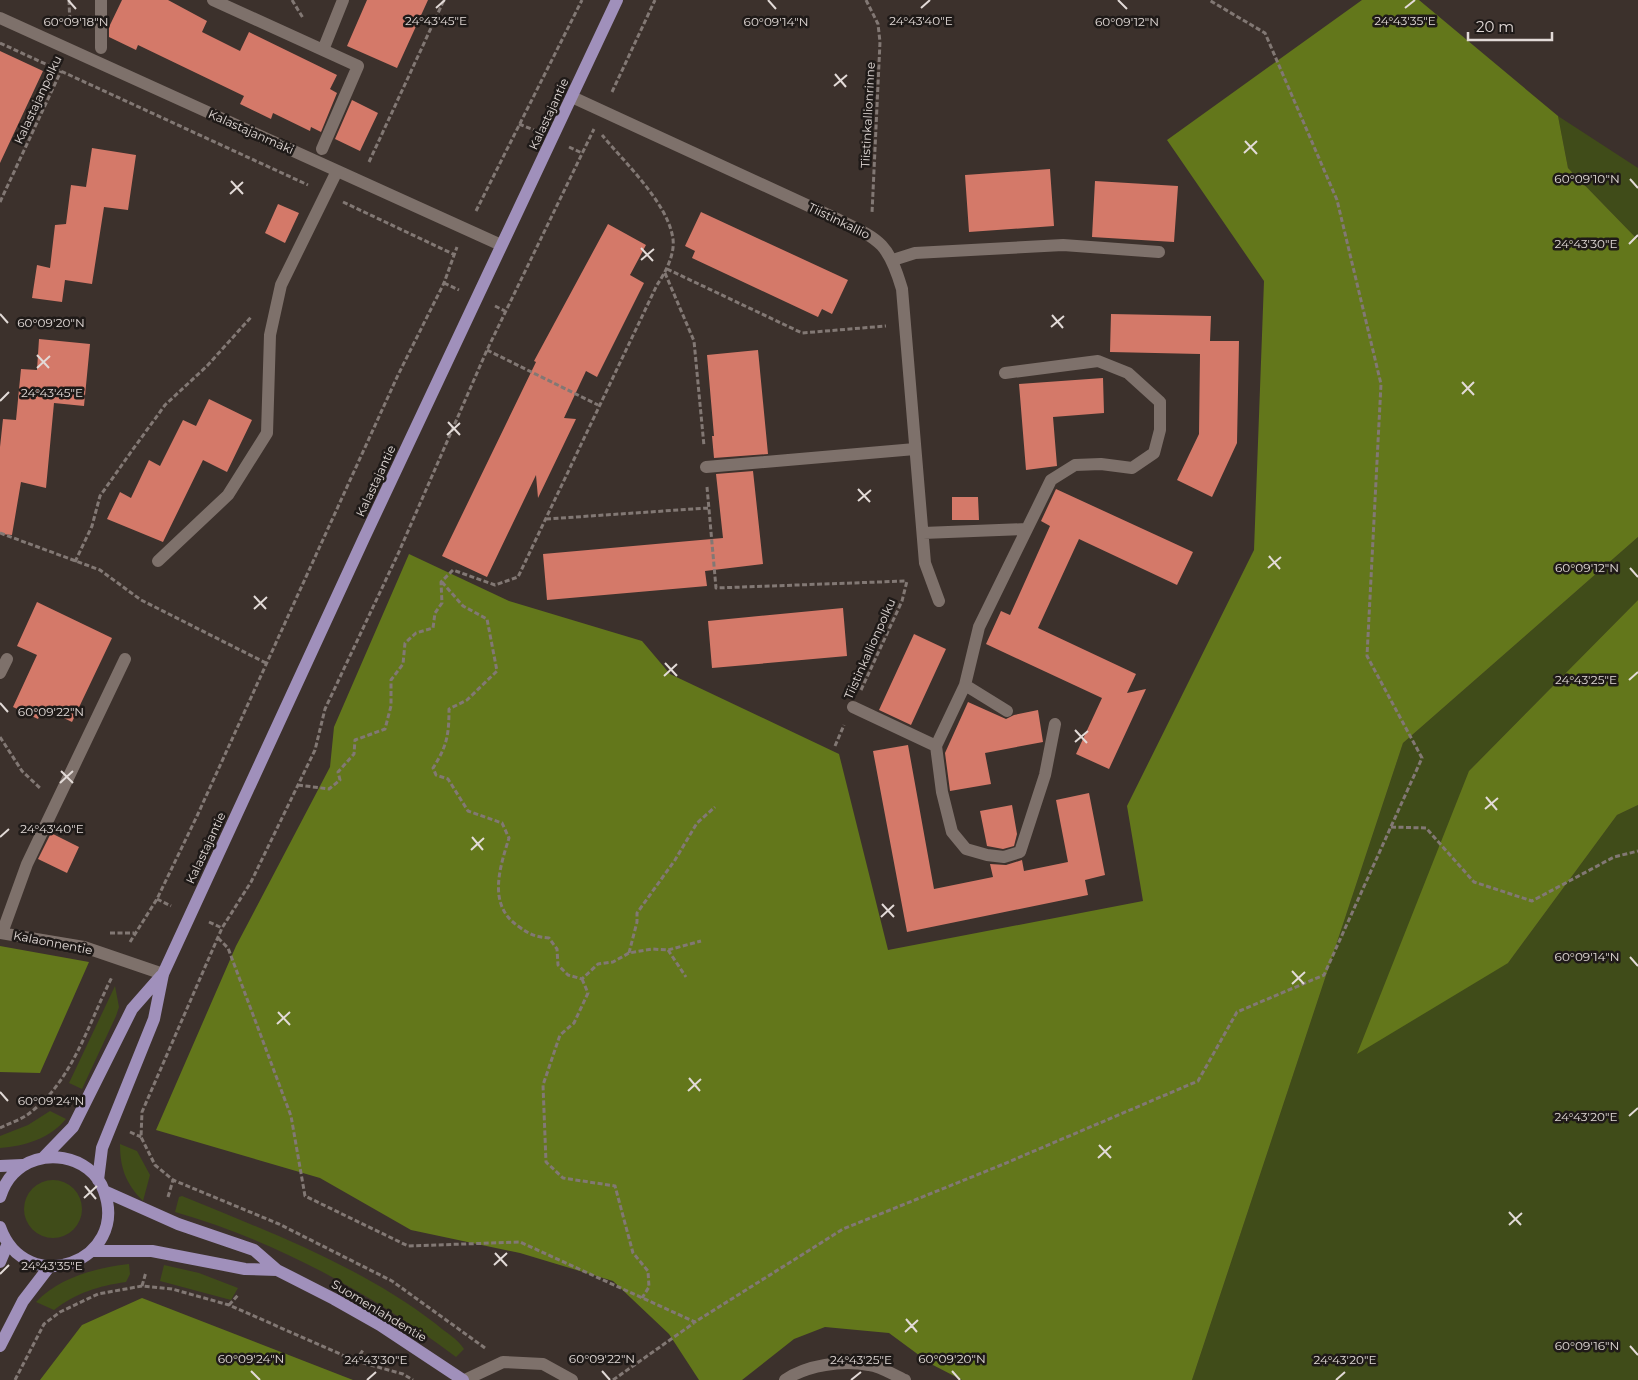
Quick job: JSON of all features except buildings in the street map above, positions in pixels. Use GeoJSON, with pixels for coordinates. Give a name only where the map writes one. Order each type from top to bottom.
{"type":"FeatureCollection","features":[{"type":"Feature","properties":{"kind":"main road","name":"Kalastajantie"},"geometry":{"type":"LineString","coordinates":[[92,1251],[102,1238],[107,1223],[108,1206],[101,1185],[102,1148],[154,1020],[163,974],[617,0]]}},
{"type":"Feature","properties":{"kind":"main road","name":"Kalastajantie"},"geometry":{"type":"LineString","coordinates":[[44,1157],[73,1128],[132,1009],[163,974]]}},
{"type":"Feature","properties":{"kind":"main road"},"geometry":{"type":"LineString","coordinates":[[0,1166],[23,1165],[44,1157]]}},
{"type":"Feature","properties":{"kind":"main road","name":"Suomenlahdentie"},"geometry":{"type":"LineString","coordinates":[[44,1157],[68,1158],[85,1167],[101,1185],[178,1224],[254,1250],[277,1270],[380,1325],[464,1380]]}},
{"type":"Feature","properties":{"kind":"main road"},"geometry":{"type":"LineString","coordinates":[[0,1196],[13,1174],[23,1165]]}},
{"type":"Feature","properties":{"kind":"main road"},"geometry":{"type":"LineString","coordinates":[[0,1227],[8,1243],[26,1260],[49,1267],[72,1263],[92,1251]]}},
{"type":"Feature","properties":{"kind":"main road"},"geometry":{"type":"LineString","coordinates":[[0,1262],[8,1243]]}},
{"type":"Feature","properties":{"kind":"main road","name":"Suomenlahdentie"},"geometry":{"type":"LineString","coordinates":[[92,1251],[152,1250],[245,1269],[277,1270]]}},
{"type":"Feature","properties":{"kind":"main road"},"geometry":{"type":"LineString","coordinates":[[0,1346],[24,1301],[49,1267]]}},
{"type":"Feature","properties":{"kind":"street"},"geometry":{"type":"LineString","coordinates":[[101,0],[101,48]]}},
{"type":"Feature","properties":{"kind":"street"},"geometry":{"type":"LineString","coordinates":[[212,0],[358,66],[322,149]]}},
{"type":"Feature","properties":{"kind":"street"},"geometry":{"type":"LineString","coordinates":[[323,50],[343,0]]}},
{"type":"Feature","properties":{"kind":"street","name":"Kalastajanmäki"},"geometry":{"type":"LineString","coordinates":[[0,18],[501,246]]}},
{"type":"Feature","properties":{"kind":"street","name":"Tiistinkallio"},"geometry":{"type":"LineString","coordinates":[[572,97],[865,233],[884,246],[893,260],[902,289],[925,563],[939,601]]}},
{"type":"Feature","properties":{"kind":"street"},"geometry":{"type":"LineString","coordinates":[[158,561],[228,495],[266,433],[270,335],[281,285],[337,171]]}},
{"type":"Feature","properties":{"kind":"street"},"geometry":{"type":"LineString","coordinates":[[893,260],[915,253],[1063,245],[1159,252]]}},
{"type":"Feature","properties":{"kind":"street"},"geometry":{"type":"LineString","coordinates":[[1005,374],[1098,361],[1128,373],[1160,402],[1160,430],[1154,453],[1132,468],[1101,464],[1076,465],[1051,480],[979,627],[965,685],[936,746],[942,792],[952,832],[966,849],[986,855],[1004,857],[1020,852],[1046,775],[1055,724]]}},
{"type":"Feature","properties":{"kind":"street"},"geometry":{"type":"LineString","coordinates":[[706,467],[915,449]]}},
{"type":"Feature","properties":{"kind":"street"},"geometry":{"type":"LineString","coordinates":[[923,533],[1027,529]]}},
{"type":"Feature","properties":{"kind":"street"},"geometry":{"type":"LineString","coordinates":[[0,673],[7,659]]}},
{"type":"Feature","properties":{"kind":"street"},"geometry":{"type":"LineString","coordinates":[[1,933],[27,864],[125,659]]}},
{"type":"Feature","properties":{"kind":"street"},"geometry":{"type":"LineString","coordinates":[[965,685],[1007,710]]}},
{"type":"Feature","properties":{"kind":"street"},"geometry":{"type":"LineString","coordinates":[[853,707],[936,746]]}},
{"type":"Feature","properties":{"kind":"street","name":"Kalaonnentie"},"geometry":{"type":"LineString","coordinates":[[1,933],[84,947],[163,974]]}},
{"type":"Feature","properties":{"kind":"street"},"geometry":{"type":"LineString","coordinates":[[464,1380],[503,1362],[543,1364],[572,1380]]}},
{"type":"Feature","properties":{"kind":"street"},"geometry":{"type":"LineString","coordinates":[[784,1380],[792,1375],[830,1364],[870,1364],[905,1380]]}},
{"type":"Feature","properties":{"kind":"path","name":"Kalastajanpolku"},"geometry":{"type":"LineString","coordinates":[[0,202],[70,51],[69,0]]}},
{"type":"Feature","properties":{"kind":"path"},"geometry":{"type":"LineString","coordinates":[[361,181],[444,0]]}},
{"type":"Feature","properties":{"kind":"path"},"geometry":{"type":"LineString","coordinates":[[0,1128],[30,1114],[50,1094],[64,1075],[121,959],[161,891],[398,375],[444,283],[453,254],[582,0]]}},
{"type":"Feature","properties":{"kind":"path"},"geometry":{"type":"LineString","coordinates":[[603,111],[655,0]]}},
{"type":"Feature","properties":{"kind":"path","name":"Tiistinkallionrinne"},"geometry":{"type":"LineString","coordinates":[[865,233],[871,218],[880,42],[878,24],[866,0]]}},
{"type":"Feature","properties":{"kind":"path"},"geometry":{"type":"LineString","coordinates":[[0,44],[453,254]]}},
{"type":"Feature","properties":{"kind":"path"},"geometry":{"type":"LineString","coordinates":[[298,785],[329,789],[340,780],[338,772],[354,754],[355,740],[384,728],[391,706],[391,680],[403,664],[405,643],[416,633],[432,628],[436,613],[442,604],[441,582],[453,570],[495,585],[518,577],[598,405],[657,285],[665,273],[673,240],[666,215],[595,127],[487,350],[398,554],[325,709],[315,750],[298,785],[251,882],[222,928],[142,1112],[141,1137],[155,1165],[173,1180],[279,1224],[392,1281],[448,1319],[503,1362]]}},
{"type":"Feature","properties":{"kind":"path"},"geometry":{"type":"LineString","coordinates":[[667,268],[802,333],[889,326]]}},
{"type":"Feature","properties":{"kind":"path"},"geometry":{"type":"LineString","coordinates":[[665,273],[694,341],[716,588],[906,581],[925,563]]}},
{"type":"Feature","properties":{"kind":"path"},"geometry":{"type":"LineString","coordinates":[[75,562],[92,526],[100,496],[131,452],[165,405],[207,366],[254,314]]}},
{"type":"Feature","properties":{"kind":"path"},"geometry":{"type":"LineString","coordinates":[[487,350],[598,405]]}},
{"type":"Feature","properties":{"kind":"path"},"geometry":{"type":"LineString","coordinates":[[546,519],[708,508]]}},
{"type":"Feature","properties":{"kind":"path"},"geometry":{"type":"LineString","coordinates":[[0,533],[100,570],[141,600],[266,662]]}},
{"type":"Feature","properties":{"kind":"path","name":"Tiistinkallionpolku"},"geometry":{"type":"LineString","coordinates":[[835,746],[902,601],[906,581]]}},
{"type":"Feature","properties":{"kind":"path"},"geometry":{"type":"LineString","coordinates":[[441,582],[462,606],[487,619],[497,671],[467,700],[449,709],[449,735],[444,751],[433,768],[436,775],[448,779],[468,811],[502,823],[509,838],[499,871],[499,898],[506,918],[535,937],[549,938],[557,949],[558,966],[568,975],[582,979]]}},
{"type":"Feature","properties":{"kind":"path"},"geometry":{"type":"LineString","coordinates":[[0,737],[22,771]]}},
{"type":"Feature","properties":{"kind":"path"},"geometry":{"type":"LineString","coordinates":[[629,953],[637,922],[637,913],[675,860],[697,823],[714,807]]}},
{"type":"Feature","properties":{"kind":"path"},"geometry":{"type":"LineString","coordinates":[[1391,827],[1426,828],[1474,882],[1532,901],[1614,857],[1638,851]]}},
{"type":"Feature","properties":{"kind":"path"},"geometry":{"type":"LineString","coordinates":[[582,979],[598,964],[613,962],[629,953],[652,949],[668,950],[701,940]]}},
{"type":"Feature","properties":{"kind":"path"},"geometry":{"type":"LineString","coordinates":[[668,950],[686,977]]}},
{"type":"Feature","properties":{"kind":"path"},"geometry":{"type":"LineString","coordinates":[[582,979],[588,993],[574,1023],[560,1035],[542,1085],[546,1162],[563,1178],[615,1186],[633,1253],[648,1271],[649,1287],[642,1298]]}},
{"type":"Feature","properties":{"kind":"path"},"geometry":{"type":"LineString","coordinates":[[15,1380],[44,1324],[60,1312],[98,1294],[142,1286],[172,1290],[229,1305],[356,1361],[403,1374],[413,1380]]}},
{"type":"Feature","properties":{"kind":"path"},"geometry":{"type":"LineString","coordinates":[[229,1305],[239,1294]]}},
{"type":"Feature","properties":{"kind":"path"},"geometry":{"type":"LineString","coordinates":[[613,1380],[695,1322]]}},
{"type":"Feature","properties":{"kind":"path"},"geometry":{"type":"LineString","coordinates":[[356,1361],[363,1350]]}},
{"type":"Feature","properties":{"kind":"green space"},"geometry":{"type":"Polygon","coordinates":[[[1362,0],[1419,0],[1558,116],[1568,168],[1638,240],[1638,537],[1403,743],[1192,1380],[962,1380],[931,1364],[889,1333],[825,1327],[794,1339],[742,1380],[699,1380],[669,1334],[613,1281],[520,1253],[411,1230],[320,1178],[156,1130],[236,946],[330,767],[334,727],[409,554],[509,601],[642,641],[670,674],[839,754],[888,950],[1143,901],[1127,806],[1254,550],[1264,281],[1167,140],[1362,0]]]}},
{"type":"Feature","properties":{"kind":"green space"},"geometry":{"type":"Polygon","coordinates":[[[1558,116],[1638,168],[1638,240],[1568,168],[1558,116]]]}},
{"type":"Feature","properties":{"kind":"green space"},"geometry":{"type":"Polygon","coordinates":[[[1638,537],[1638,600],[1469,771],[1508,963],[1617,815],[1638,805],[1638,1380],[1192,1380],[1403,743],[1638,537]]]}},
{"type":"Feature","properties":{"kind":"green space"},"geometry":{"type":"Polygon","coordinates":[[[1638,600],[1638,805],[1617,815],[1508,963],[1357,1054],[1469,771],[1638,600]]]}},
{"type":"Feature","properties":{"kind":"green space"},"geometry":{"type":"Polygon","coordinates":[[[0,946],[89,962],[40,1073],[0,1072],[0,946]]]}},
{"type":"Feature","properties":{"kind":"green space"},"geometry":{"type":"Polygon","coordinates":[[[115,986],[119,1007],[82,1089],[69,1083],[115,986]]]}},
{"type":"Feature","properties":{"kind":"green space"},"geometry":{"type":"Polygon","coordinates":[[[50,1111],[66,1119],[52,1132],[27,1143],[0,1148],[0,1136],[28,1125],[50,1111]]]}},
{"type":"Feature","properties":{"kind":"green space"},"geometry":{"type":"Polygon","coordinates":[[[120,1144],[137,1151],[150,1175],[143,1201],[132,1188],[125,1175],[121,1161],[120,1144]]]}},
{"type":"Feature","properties":{"kind":"green space"},"geometry":{"type":"Polygon","coordinates":[[[47,1180],[59,1180],[74,1188],[82,1203],[82,1215],[74,1230],[59,1238],[47,1238],[32,1230],[24,1215],[24,1203],[32,1188],[47,1180]]]}},
{"type":"Feature","properties":{"kind":"green space"},"geometry":{"type":"Polygon","coordinates":[[[182,1196],[281,1237],[346,1268],[407,1303],[451,1336],[464,1349],[456,1357],[391,1312],[322,1272],[250,1238],[175,1212],[179,1197],[182,1196]]]}},
{"type":"Feature","properties":{"kind":"green space"},"geometry":{"type":"Polygon","coordinates":[[[129,1264],[130,1274],[126,1282],[88,1291],[54,1310],[36,1302],[56,1286],[79,1275],[129,1264]]]}},
{"type":"Feature","properties":{"kind":"green space"},"geometry":{"type":"Polygon","coordinates":[[[164,1265],[199,1273],[238,1288],[231,1300],[160,1281],[164,1265]]]}},
{"type":"Feature","properties":{"kind":"green space"},"geometry":{"type":"Polygon","coordinates":[[[142,1298],[353,1380],[40,1380],[82,1325],[142,1298]]]}}]}
